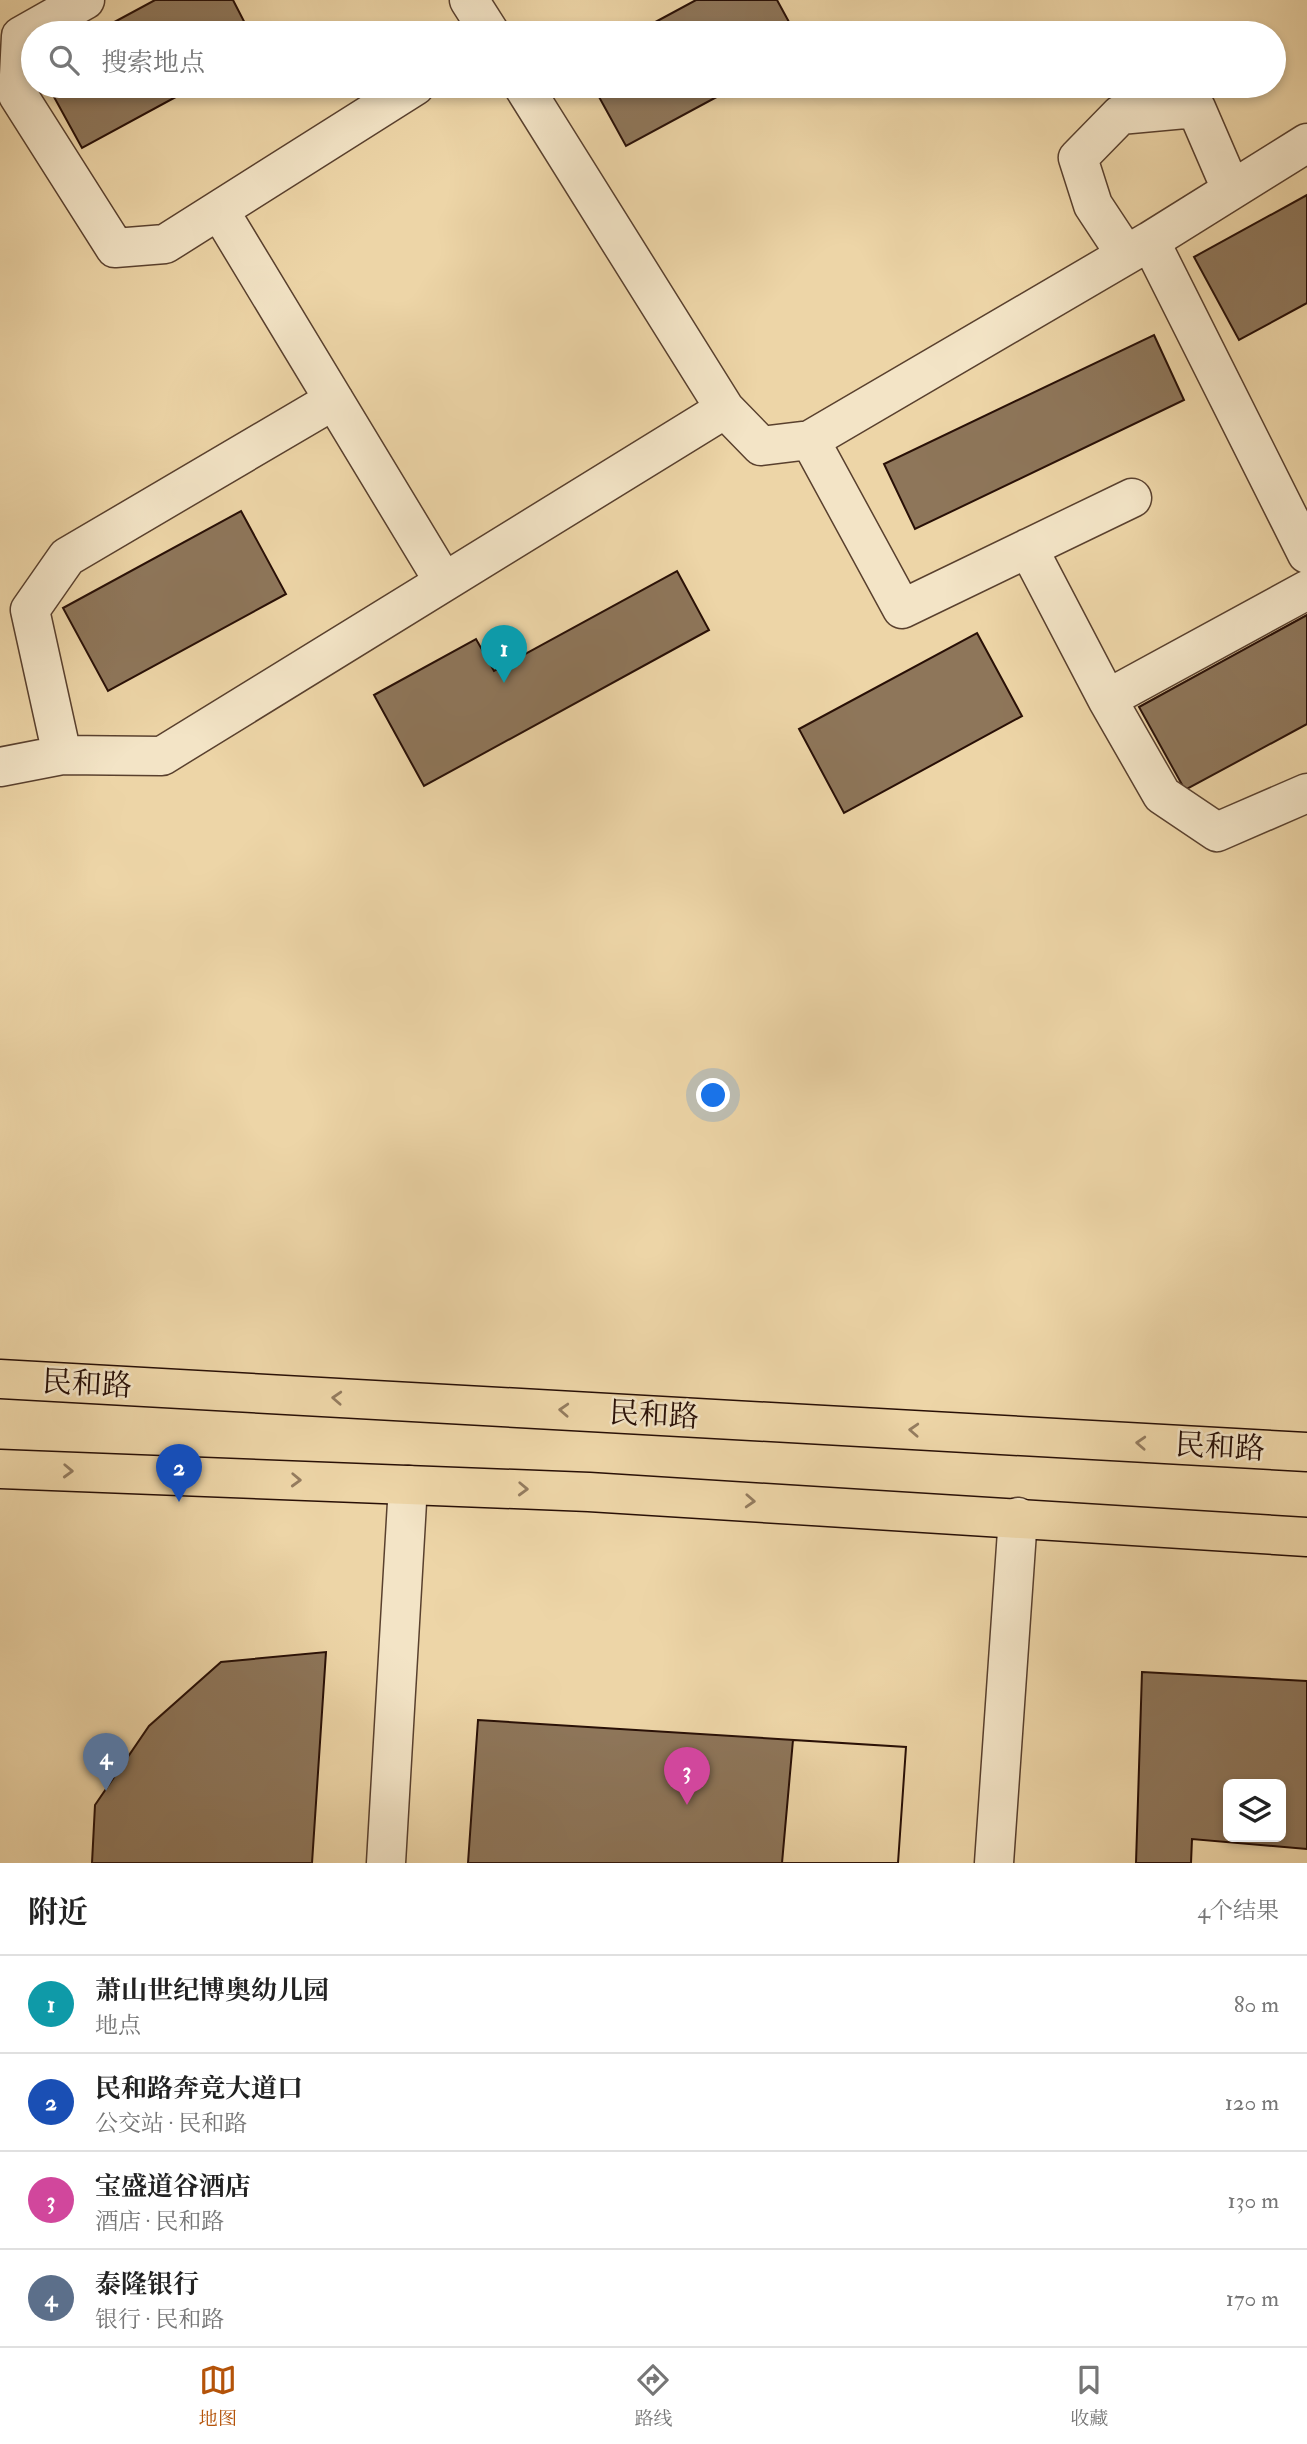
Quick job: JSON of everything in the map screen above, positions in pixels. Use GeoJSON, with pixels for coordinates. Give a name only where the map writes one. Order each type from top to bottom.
{"type":"FeatureCollection","features":[{"type":"Feature","properties":{"kind":"main road","name":"民和路"},"geometry":{"type":"LineString","coordinates":[[0,1379],[1307,1452]]}},
{"type":"Feature","properties":{"kind":"main road"},"geometry":{"type":"LineString","coordinates":[[0,1469],[408,1485],[1018,1517],[1307,1537]]}},
{"type":"Feature","properties":{"kind":"street"},"geometry":{"type":"LineString","coordinates":[[48,21],[85,0]]}},
{"type":"Feature","properties":{"kind":"street"},"geometry":{"type":"LineString","coordinates":[[469,0],[482,21]]}},
{"type":"Feature","properties":{"kind":"street"},"geometry":{"type":"LineString","coordinates":[[21,36],[18,95],[115,248],[165,244],[396,98]]}},
{"type":"Feature","properties":{"kind":"street"},"geometry":{"type":"LineString","coordinates":[[531,98],[725,409],[761,446],[810,440],[1138,248],[1307,143]]}},
{"type":"Feature","properties":{"kind":"street"},"geometry":{"type":"LineString","coordinates":[[1231,189],[1196,108],[1120,115],[1078,158],[1093,205],[1138,248],[1307,554]]}},
{"type":"Feature","properties":{"kind":"street"},"geometry":{"type":"LineString","coordinates":[[219,211],[444,582]]}},
{"type":"Feature","properties":{"kind":"street"},"geometry":{"type":"LineString","coordinates":[[62,755],[30,610],[67,557],[334,400]]}},
{"type":"Feature","properties":{"kind":"street"},"geometry":{"type":"LineString","coordinates":[[0,767],[62,755],[162,756],[725,409]]}},
{"type":"Feature","properties":{"kind":"street"},"geometry":{"type":"LineString","coordinates":[[810,440],[902,610],[1132,498]]}},
{"type":"Feature","properties":{"kind":"street"},"geometry":{"type":"LineString","coordinates":[[1028,548],[1107,699],[1162,795],[1217,832],[1307,793]]}},
{"type":"Feature","properties":{"kind":"street"},"geometry":{"type":"LineString","coordinates":[[1107,699],[1307,590]]}},
{"type":"Feature","properties":{"kind":"street"},"geometry":{"type":"LineString","coordinates":[[386,1863],[408,1485]]}},
{"type":"Feature","properties":{"kind":"street"},"geometry":{"type":"LineString","coordinates":[[994,1863],[1018,1517]]}},
{"type":"Feature","properties":{"kind":"building"},"geometry":{"type":"Polygon","coordinates":[[[155,0],[233,0],[244,21],[116,21],[155,0]]]}},
{"type":"Feature","properties":{"kind":"building"},"geometry":{"type":"Polygon","coordinates":[[[696,0],[777,0],[788,21],[657,21],[696,0]]]}},
{"type":"Feature","properties":{"kind":"building"},"geometry":{"type":"Polygon","coordinates":[[[55,98],[174,98],[82,148],[55,98]]]}},
{"type":"Feature","properties":{"kind":"building"},"geometry":{"type":"Polygon","coordinates":[[[600,98],[715,98],[626,146],[600,98]]]}},
{"type":"Feature","properties":{"kind":"building"},"geometry":{"type":"Polygon","coordinates":[[[1307,195],[1307,303],[1239,340],[1194,257],[1307,195]]]}},
{"type":"Feature","properties":{"kind":"building"},"geometry":{"type":"Polygon","coordinates":[[[1154,335],[1184,400],[915,529],[884,464],[1154,335]]]}},
{"type":"Feature","properties":{"kind":"building"},"geometry":{"type":"Polygon","coordinates":[[[241,511],[286,594],[108,691],[63,608],[241,511]]]}},
{"type":"Feature","properties":{"kind":"building"},"geometry":{"type":"Polygon","coordinates":[[[677,571],[709,630],[424,786],[374,695],[476,639],[494,671],[677,571]]]}},
{"type":"Feature","properties":{"kind":"building"},"geometry":{"type":"Polygon","coordinates":[[[1307,615],[1307,724],[1185,790],[1139,707],[1307,615]]]}},
{"type":"Feature","properties":{"kind":"building"},"geometry":{"type":"Polygon","coordinates":[[[977,633],[1022,716],[844,813],[799,729],[977,633]]]}},
{"type":"Feature","properties":{"kind":"building"},"geometry":{"type":"Polygon","coordinates":[[[326,1652],[312,1863],[92,1863],[95,1805],[149,1726],[221,1662],[326,1652]]]}},
{"type":"Feature","properties":{"kind":"building"},"geometry":{"type":"Polygon","coordinates":[[[1142,1672],[1307,1681],[1307,1849],[1226,1842],[1286,1842],[1286,1779],[1223,1779],[1223,1842],[1192,1839],[1191,1863],[1136,1863],[1142,1672]]]}},
{"type":"Feature","properties":{"kind":"building"},"geometry":{"type":"Polygon","coordinates":[[[478,1720],[906,1747],[898,1863],[468,1863],[478,1720]]]}},
{"type":"Feature","properties":{"kind":"building"},"geometry":{"type":"Polygon","coordinates":[[[793,1740],[906,1747],[898,1863],[782,1863],[793,1740]]]}},
{"type":"Feature","properties":{"kind":"place","name":"萧山世纪博奥幼儿园"},"geometry":{"type":"Point","coordinates":[504,683]}},
{"type":"Feature","properties":{"kind":"place","name":"民和路奔竞大道口"},"geometry":{"type":"Point","coordinates":[179,1502]}},
{"type":"Feature","properties":{"kind":"place","name":"泰隆银行"},"geometry":{"type":"Point","coordinates":[106,1791]}},
{"type":"Feature","properties":{"kind":"place","name":"宝盛道谷酒店"},"geometry":{"type":"Point","coordinates":[687,1805]}}]}
